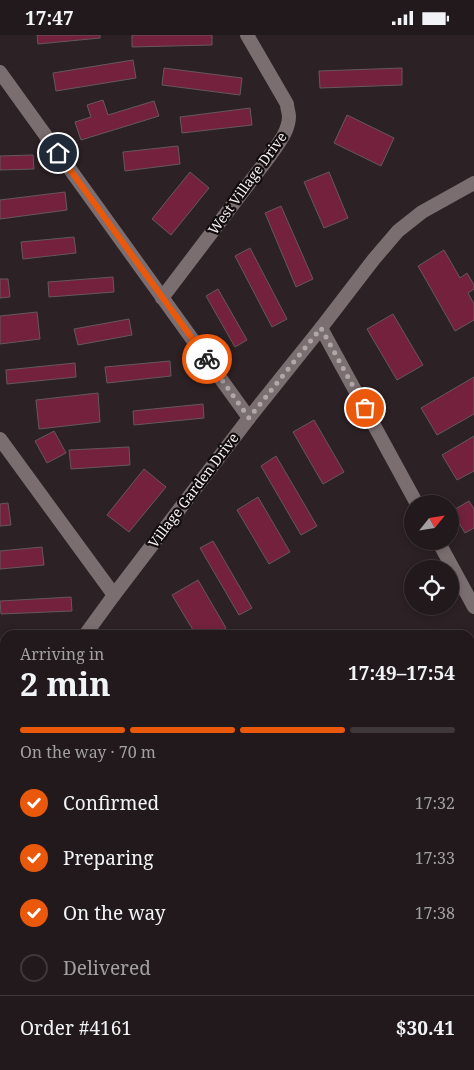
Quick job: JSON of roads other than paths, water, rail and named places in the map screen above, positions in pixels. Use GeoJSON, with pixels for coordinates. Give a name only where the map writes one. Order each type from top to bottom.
{"type":"FeatureCollection","features":[{"type":"Feature","properties":{"kind":"street","name":"West Village Drive"},"geometry":{"type":"LineString","coordinates":[[162,298],[269,157],[283,137],[287,125],[289,117],[287,104],[247,35]]}},
{"type":"Feature","properties":{"kind":"street"},"geometry":{"type":"LineString","coordinates":[[0,72],[249,418]]}},
{"type":"Feature","properties":{"kind":"street","name":"Village Garden Drive"},"geometry":{"type":"LineString","coordinates":[[89,630],[249,418],[398,231],[422,212],[474,183]]}},
{"type":"Feature","properties":{"kind":"street"},"geometry":{"type":"LineString","coordinates":[[321,328],[412,495]]}},
{"type":"Feature","properties":{"kind":"street"},"geometry":{"type":"LineString","coordinates":[[0,439],[114,595]]}},
{"type":"Feature","properties":{"kind":"street"},"geometry":{"type":"LineString","coordinates":[[443,550],[474,607]]}}]}
